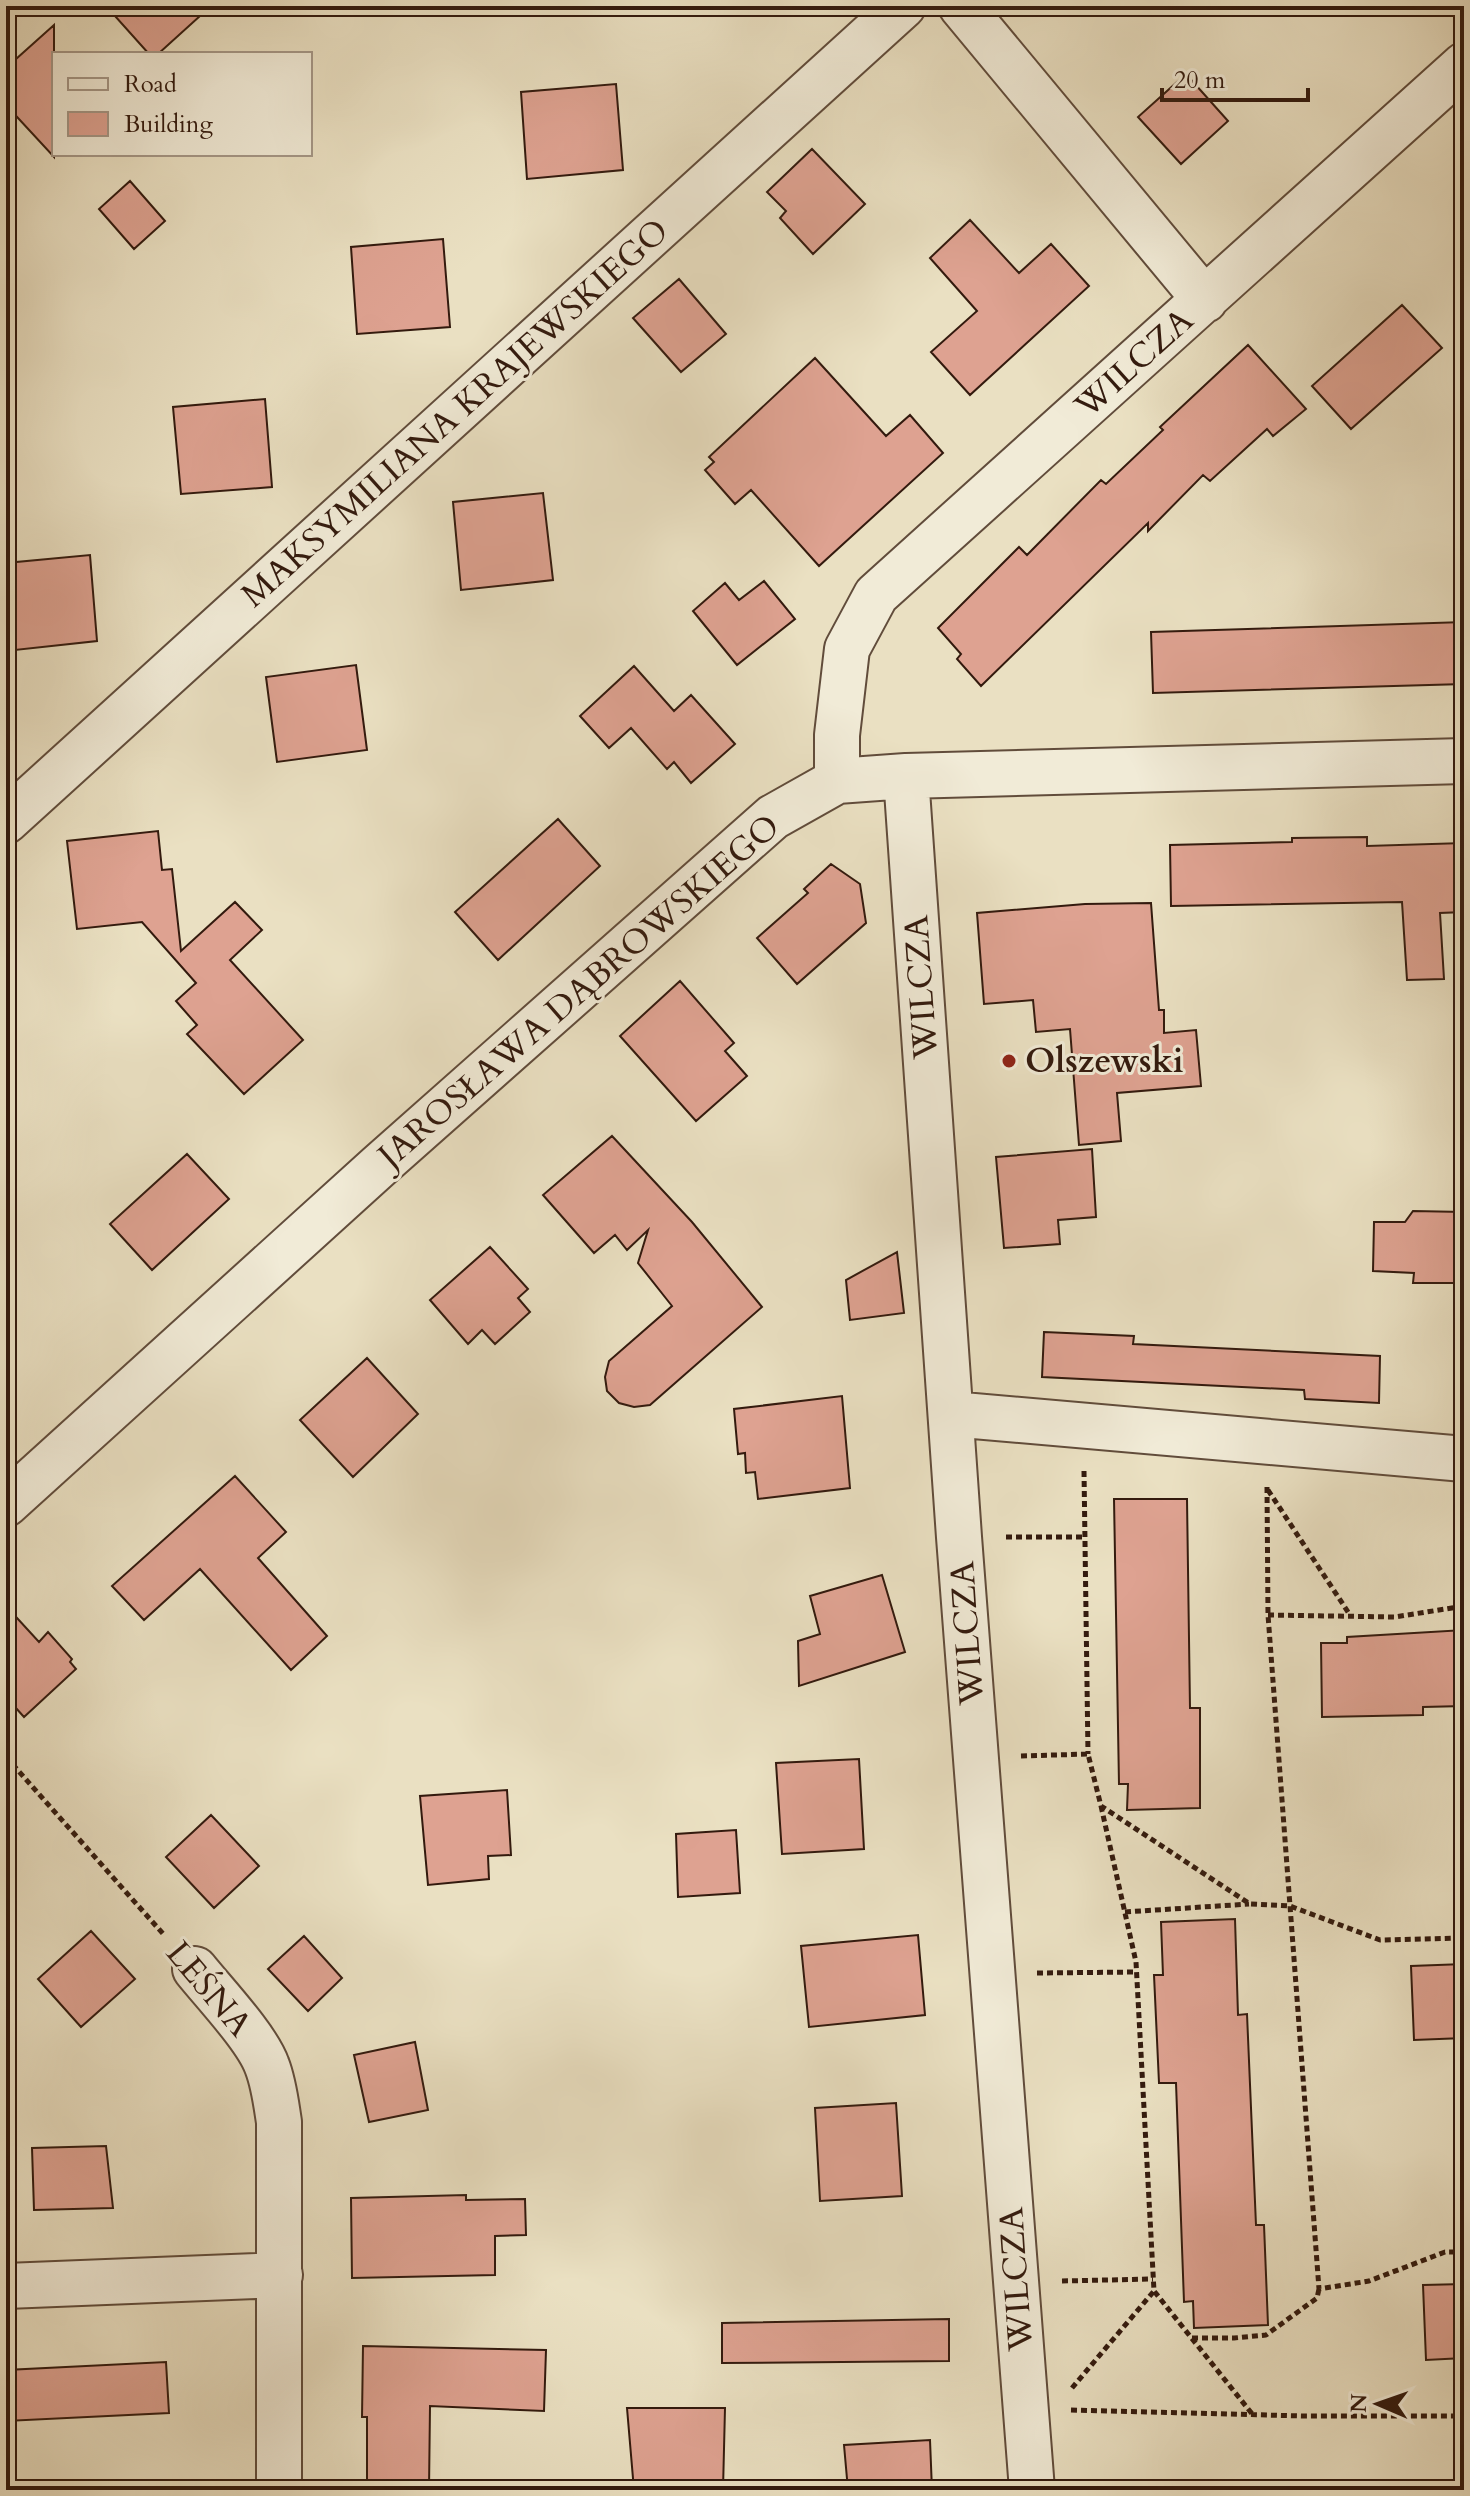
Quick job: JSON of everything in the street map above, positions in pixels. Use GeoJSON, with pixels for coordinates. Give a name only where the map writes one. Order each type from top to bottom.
{"type":"FeatureCollection","features":[{"type":"Feature","properties":{"kind":"street","name":"MAKSYMILIANA KRAJEWSKIEGO"},"geometry":{"type":"LineString","coordinates":[[6,821],[903,6]]}},
{"type":"Feature","properties":{"kind":"street"},"geometry":{"type":"LineString","coordinates":[[961,6],[1205,300]]}},
{"type":"Feature","properties":{"kind":"street","name":"WILCZA"},"geometry":{"type":"LineString","coordinates":[[837,781],[837,735],[847,649],[876,595],[1464,65]]}},
{"type":"Feature","properties":{"kind":"street","name":"JAROSŁAWA DĄBROWSKIEGO"},"geometry":{"type":"LineString","coordinates":[[6,1504],[773,817],[837,781],[906,776],[1464,761]]}},
{"type":"Feature","properties":{"kind":"street","name":"WILCZA"},"geometry":{"type":"LineString","coordinates":[[906,776],[959,1537],[1016,2281],[1040,2408],[1032,2490]]}},
{"type":"Feature","properties":{"kind":"street"},"geometry":{"type":"LineString","coordinates":[[951,1414],[1464,1459]]}},
{"type":"Feature","properties":{"kind":"street","name":"LEŚNA"},"geometry":{"type":"LineString","coordinates":[[195,1969],[255,2043],[267,2064],[279,2122],[279,2490]]}},
{"type":"Feature","properties":{"kind":"street"},"geometry":{"type":"LineString","coordinates":[[6,2286],[280,2275]]}},
{"type":"Feature","properties":{"kind":"path"},"geometry":{"type":"LineString","coordinates":[[1084,1425],[1088,1754],[1136,1972],[1154,2291],[1253,2415]]}},
{"type":"Feature","properties":{"kind":"path"},"geometry":{"type":"LineString","coordinates":[[1191,2338],[1266,2335],[1317,2298],[1319,2289],[1268,1615],[1267,1442]]}},
{"type":"Feature","properties":{"kind":"path"},"geometry":{"type":"LineString","coordinates":[[1267,1489],[1351,1616]]}},
{"type":"Feature","properties":{"kind":"path"},"geometry":{"type":"LineString","coordinates":[[959,1537],[1085,1537]]}},
{"type":"Feature","properties":{"kind":"path"},"geometry":{"type":"LineString","coordinates":[[1268,1615],[1395,1617],[1464,1606]]}},
{"type":"Feature","properties":{"kind":"path"},"geometry":{"type":"LineString","coordinates":[[976,1757],[1088,1754]]}},
{"type":"Feature","properties":{"kind":"path","name":"LEŚNA"},"geometry":{"type":"LineString","coordinates":[[6,1757],[195,1969]]}},
{"type":"Feature","properties":{"kind":"path"},"geometry":{"type":"LineString","coordinates":[[1101,1806],[1250,1904]]}},
{"type":"Feature","properties":{"kind":"path"},"geometry":{"type":"LineString","coordinates":[[1125,1912],[1250,1904],[1290,1906],[1380,1940],[1464,1938]]}},
{"type":"Feature","properties":{"kind":"path"},"geometry":{"type":"LineString","coordinates":[[993,1973],[1136,1972]]}},
{"type":"Feature","properties":{"kind":"path"},"geometry":{"type":"LineString","coordinates":[[1319,2289],[1369,2281],[1445,2252],[1464,2252]]}},
{"type":"Feature","properties":{"kind":"path"},"geometry":{"type":"LineString","coordinates":[[1016,2281],[1153,2279]]}},
{"type":"Feature","properties":{"kind":"path"},"geometry":{"type":"LineString","coordinates":[[1040,2408],[1154,2291]]}},
{"type":"Feature","properties":{"kind":"path"},"geometry":{"type":"LineString","coordinates":[[1040,2408],[1253,2415],[1464,2416]]}},
{"type":"Feature","properties":{"kind":"building"},"geometry":{"type":"Polygon","coordinates":[[[106,6],[211,6],[160,52],[147,52],[106,6]]]}},
{"type":"Feature","properties":{"kind":"building"},"geometry":{"type":"Polygon","coordinates":[[[54,25],[52,155],[6,105],[6,68],[54,25]]]}},
{"type":"Feature","properties":{"kind":"building"},"geometry":{"type":"Polygon","coordinates":[[[1186,74],[1228,121],[1181,164],[1138,117],[1186,74]]]}},
{"type":"Feature","properties":{"kind":"building"},"geometry":{"type":"Polygon","coordinates":[[[616,84],[623,170],[527,179],[521,92],[616,84]]]}},
{"type":"Feature","properties":{"kind":"building"},"geometry":{"type":"Polygon","coordinates":[[[812,149],[865,204],[813,254],[780,218],[786,211],[767,192],[812,149]]]}},
{"type":"Feature","properties":{"kind":"building"},"geometry":{"type":"Polygon","coordinates":[[[130,181],[165,221],[134,249],[99,209],[130,181]]]}},
{"type":"Feature","properties":{"kind":"building"},"geometry":{"type":"Polygon","coordinates":[[[970,220],[1019,273],[1051,244],[1089,286],[970,395],[931,352],[977,311],[930,258],[970,220]]]}},
{"type":"Feature","properties":{"kind":"building"},"geometry":{"type":"Polygon","coordinates":[[[443,239],[450,327],[357,334],[351,247],[443,239]]]}},
{"type":"Feature","properties":{"kind":"building"},"geometry":{"type":"Polygon","coordinates":[[[679,279],[726,334],[681,372],[633,318],[679,279]]]}},
{"type":"Feature","properties":{"kind":"building"},"geometry":{"type":"Polygon","coordinates":[[[1402,305],[1442,348],[1351,429],[1312,386],[1402,305]]]}},
{"type":"Feature","properties":{"kind":"building"},"geometry":{"type":"Polygon","coordinates":[[[1248,345],[1306,409],[1273,436],[1267,429],[1210,481],[1203,475],[1148,531],[1148,523],[981,686],[957,659],[961,654],[938,628],[1019,547],[1027,555],[1101,480],[1106,484],[1163,430],[1160,427],[1248,345]]]}},
{"type":"Feature","properties":{"kind":"building"},"geometry":{"type":"Polygon","coordinates":[[[815,358],[886,436],[910,415],[943,453],[819,566],[751,490],[735,504],[705,470],[714,462],[709,457],[815,358]]]}},
{"type":"Feature","properties":{"kind":"building"},"geometry":{"type":"Polygon","coordinates":[[[265,399],[272,487],[181,494],[173,407],[265,399]]]}},
{"type":"Feature","properties":{"kind":"building"},"geometry":{"type":"Polygon","coordinates":[[[543,493],[553,580],[461,590],[453,502],[543,493]]]}},
{"type":"Feature","properties":{"kind":"building"},"geometry":{"type":"Polygon","coordinates":[[[90,555],[97,641],[6,651],[6,563],[90,555]]]}},
{"type":"Feature","properties":{"kind":"building"},"geometry":{"type":"Polygon","coordinates":[[[764,581],[795,619],[737,665],[693,611],[725,583],[739,600],[764,581]]]}},
{"type":"Feature","properties":{"kind":"building"},"geometry":{"type":"Polygon","coordinates":[[[1464,622],[1464,684],[1153,693],[1151,632],[1464,622]]]}},
{"type":"Feature","properties":{"kind":"building"},"geometry":{"type":"Polygon","coordinates":[[[356,665],[367,750],[277,762],[266,677],[356,665]]]}},
{"type":"Feature","properties":{"kind":"building"},"geometry":{"type":"Polygon","coordinates":[[[634,666],[674,711],[691,695],[735,744],[691,783],[674,762],[667,769],[631,728],[609,748],[580,716],[634,666]]]}},
{"type":"Feature","properties":{"kind":"building"},"geometry":{"type":"Polygon","coordinates":[[[558,819],[600,866],[498,960],[455,912],[558,819]]]}},
{"type":"Feature","properties":{"kind":"building"},"geometry":{"type":"Polygon","coordinates":[[[158,831],[162,870],[172,869],[181,951],[235,902],[262,930],[230,960],[303,1040],[244,1094],[187,1034],[197,1025],[176,1001],[196,983],[142,922],[77,929],[67,841],[158,831]]]}},
{"type":"Feature","properties":{"kind":"building"},"geometry":{"type":"Polygon","coordinates":[[[1367,837],[1367,846],[1464,843],[1464,912],[1440,913],[1444,979],[1407,980],[1402,902],[1171,906],[1170,845],[1367,837]]]}},
{"type":"Feature","properties":{"kind":"building"},"geometry":{"type":"Polygon","coordinates":[[[831,864],[860,884],[866,923],[797,984],[757,938],[808,893],[804,889],[831,864]]]}},
{"type":"Feature","properties":{"kind":"building"},"geometry":{"type":"Polygon","coordinates":[[[1151,903],[1159,1010],[1164,1010],[1164,1033],[1196,1030],[1201,1086],[1117,1093],[1121,1141],[1079,1145],[1070,1029],[1036,1032],[1033,1000],[984,1004],[977,913],[1085,904],[1151,903]]]}},
{"type":"Feature","properties":{"kind":"building"},"geometry":{"type":"Polygon","coordinates":[[[680,981],[734,1043],[725,1051],[747,1076],[696,1121],[620,1036],[680,981]]]}},
{"type":"Feature","properties":{"kind":"building"},"geometry":{"type":"Polygon","coordinates":[[[612,1136],[692,1222],[762,1307],[650,1405],[634,1407],[619,1403],[607,1391],[605,1377],[609,1361],[672,1306],[638,1263],[648,1230],[627,1250],[615,1235],[594,1253],[543,1195],[612,1136]]]}},
{"type":"Feature","properties":{"kind":"building"},"geometry":{"type":"Polygon","coordinates":[[[1092,1149],[1096,1217],[1058,1220],[1060,1244],[1004,1248],[996,1157],[1092,1149]]]}},
{"type":"Feature","properties":{"kind":"building"},"geometry":{"type":"Polygon","coordinates":[[[187,1154],[229,1199],[152,1270],[110,1224],[187,1154]]]}},
{"type":"Feature","properties":{"kind":"building"},"geometry":{"type":"Polygon","coordinates":[[[1413,1211],[1464,1212],[1464,1283],[1413,1283],[1414,1273],[1373,1271],[1374,1222],[1405,1222],[1413,1211]]]}},
{"type":"Feature","properties":{"kind":"building"},"geometry":{"type":"Polygon","coordinates":[[[490,1247],[528,1289],[518,1298],[530,1312],[495,1344],[482,1330],[468,1344],[430,1300],[490,1247]]]}},
{"type":"Feature","properties":{"kind":"building"},"geometry":{"type":"Polygon","coordinates":[[[897,1252],[904,1313],[850,1320],[846,1280],[897,1252]]]}},
{"type":"Feature","properties":{"kind":"building"},"geometry":{"type":"Polygon","coordinates":[[[1044,1332],[1134,1336],[1133,1344],[1380,1356],[1379,1403],[1305,1399],[1304,1390],[1042,1377],[1044,1332]]]}},
{"type":"Feature","properties":{"kind":"building"},"geometry":{"type":"Polygon","coordinates":[[[367,1358],[418,1414],[353,1477],[300,1420],[367,1358]]]}},
{"type":"Feature","properties":{"kind":"building"},"geometry":{"type":"Polygon","coordinates":[[[842,1396],[850,1488],[758,1499],[755,1472],[746,1473],[745,1453],[738,1454],[734,1409],[842,1396]]]}},
{"type":"Feature","properties":{"kind":"building"},"geometry":{"type":"Polygon","coordinates":[[[235,1476],[286,1532],[258,1558],[327,1636],[291,1670],[200,1569],[144,1620],[112,1586],[235,1476]]]}},
{"type":"Feature","properties":{"kind":"building"},"geometry":{"type":"Polygon","coordinates":[[[1114,1499],[1187,1499],[1190,1708],[1200,1708],[1200,1808],[1127,1810],[1128,1784],[1119,1784],[1114,1499]]]}},
{"type":"Feature","properties":{"kind":"building"},"geometry":{"type":"Polygon","coordinates":[[[882,1575],[905,1652],[799,1686],[798,1641],[820,1634],[810,1596],[882,1575]]]}},
{"type":"Feature","properties":{"kind":"building"},"geometry":{"type":"Polygon","coordinates":[[[6,1606],[39,1642],[48,1632],[72,1659],[70,1662],[76,1669],[24,1717],[6,1697],[6,1606]]]}},
{"type":"Feature","properties":{"kind":"building"},"geometry":{"type":"Polygon","coordinates":[[[1464,1630],[1464,1706],[1423,1707],[1423,1715],[1322,1717],[1321,1643],[1347,1643],[1347,1637],[1464,1630]]]}},
{"type":"Feature","properties":{"kind":"building"},"geometry":{"type":"Polygon","coordinates":[[[859,1759],[864,1849],[782,1854],[776,1763],[859,1759]]]}},
{"type":"Feature","properties":{"kind":"building"},"geometry":{"type":"Polygon","coordinates":[[[507,1790],[511,1855],[488,1856],[489,1879],[428,1885],[420,1796],[507,1790]]]}},
{"type":"Feature","properties":{"kind":"building"},"geometry":{"type":"Polygon","coordinates":[[[211,1815],[259,1866],[214,1908],[166,1857],[211,1815]]]}},
{"type":"Feature","properties":{"kind":"building"},"geometry":{"type":"Polygon","coordinates":[[[736,1830],[740,1893],[678,1897],[676,1834],[736,1830]]]}},
{"type":"Feature","properties":{"kind":"building"},"geometry":{"type":"Polygon","coordinates":[[[1235,1919],[1238,2015],[1247,2014],[1256,2225],[1264,2225],[1268,2325],[1194,2328],[1193,2301],[1184,2302],[1176,2083],[1159,2083],[1154,1975],[1163,1975],[1161,1922],[1235,1919]]]}},
{"type":"Feature","properties":{"kind":"building"},"geometry":{"type":"Polygon","coordinates":[[[91,1931],[135,1979],[81,2027],[38,1979],[91,1931]]]}},
{"type":"Feature","properties":{"kind":"building"},"geometry":{"type":"Polygon","coordinates":[[[918,1935],[925,2015],[809,2027],[801,1946],[918,1935]]]}},
{"type":"Feature","properties":{"kind":"building"},"geometry":{"type":"Polygon","coordinates":[[[304,1936],[342,1978],[308,2011],[268,1969],[304,1936]]]}},
{"type":"Feature","properties":{"kind":"building"},"geometry":{"type":"Polygon","coordinates":[[[1464,1964],[1464,2038],[1414,2040],[1411,1966],[1464,1964]]]}},
{"type":"Feature","properties":{"kind":"building"},"geometry":{"type":"Polygon","coordinates":[[[415,2042],[428,2110],[369,2122],[354,2055],[415,2042]]]}},
{"type":"Feature","properties":{"kind":"building"},"geometry":{"type":"Polygon","coordinates":[[[896,2103],[902,2196],[820,2201],[815,2108],[896,2103]]]}},
{"type":"Feature","properties":{"kind":"building"},"geometry":{"type":"Polygon","coordinates":[[[106,2146],[113,2208],[34,2210],[32,2148],[106,2146]]]}},
{"type":"Feature","properties":{"kind":"building"},"geometry":{"type":"Polygon","coordinates":[[[466,2195],[466,2200],[525,2199],[526,2235],[495,2236],[495,2275],[352,2278],[351,2198],[466,2195]]]}},
{"type":"Feature","properties":{"kind":"building"},"geometry":{"type":"Polygon","coordinates":[[[1464,2284],[1464,2358],[1426,2360],[1423,2285],[1464,2284]]]}},
{"type":"Feature","properties":{"kind":"building"},"geometry":{"type":"Polygon","coordinates":[[[949,2319],[949,2361],[722,2363],[722,2323],[949,2319]]]}},
{"type":"Feature","properties":{"kind":"building"},"geometry":{"type":"Polygon","coordinates":[[[363,2346],[546,2350],[544,2411],[430,2406],[429,2490],[367,2490],[367,2417],[362,2417],[363,2346]]]}},
{"type":"Feature","properties":{"kind":"building"},"geometry":{"type":"Polygon","coordinates":[[[166,2362],[169,2413],[6,2421],[6,2370],[166,2362]]]}},
{"type":"Feature","properties":{"kind":"building"},"geometry":{"type":"Polygon","coordinates":[[[627,2408],[725,2408],[723,2490],[634,2490],[627,2408]]]}},
{"type":"Feature","properties":{"kind":"building"},"geometry":{"type":"Polygon","coordinates":[[[930,2440],[932,2490],[848,2490],[844,2445],[930,2440]]]}},
{"type":"Feature","properties":{"kind":"place","name":"Olszewski"},"geometry":{"type":"Point","coordinates":[1009,1061]}}]}
